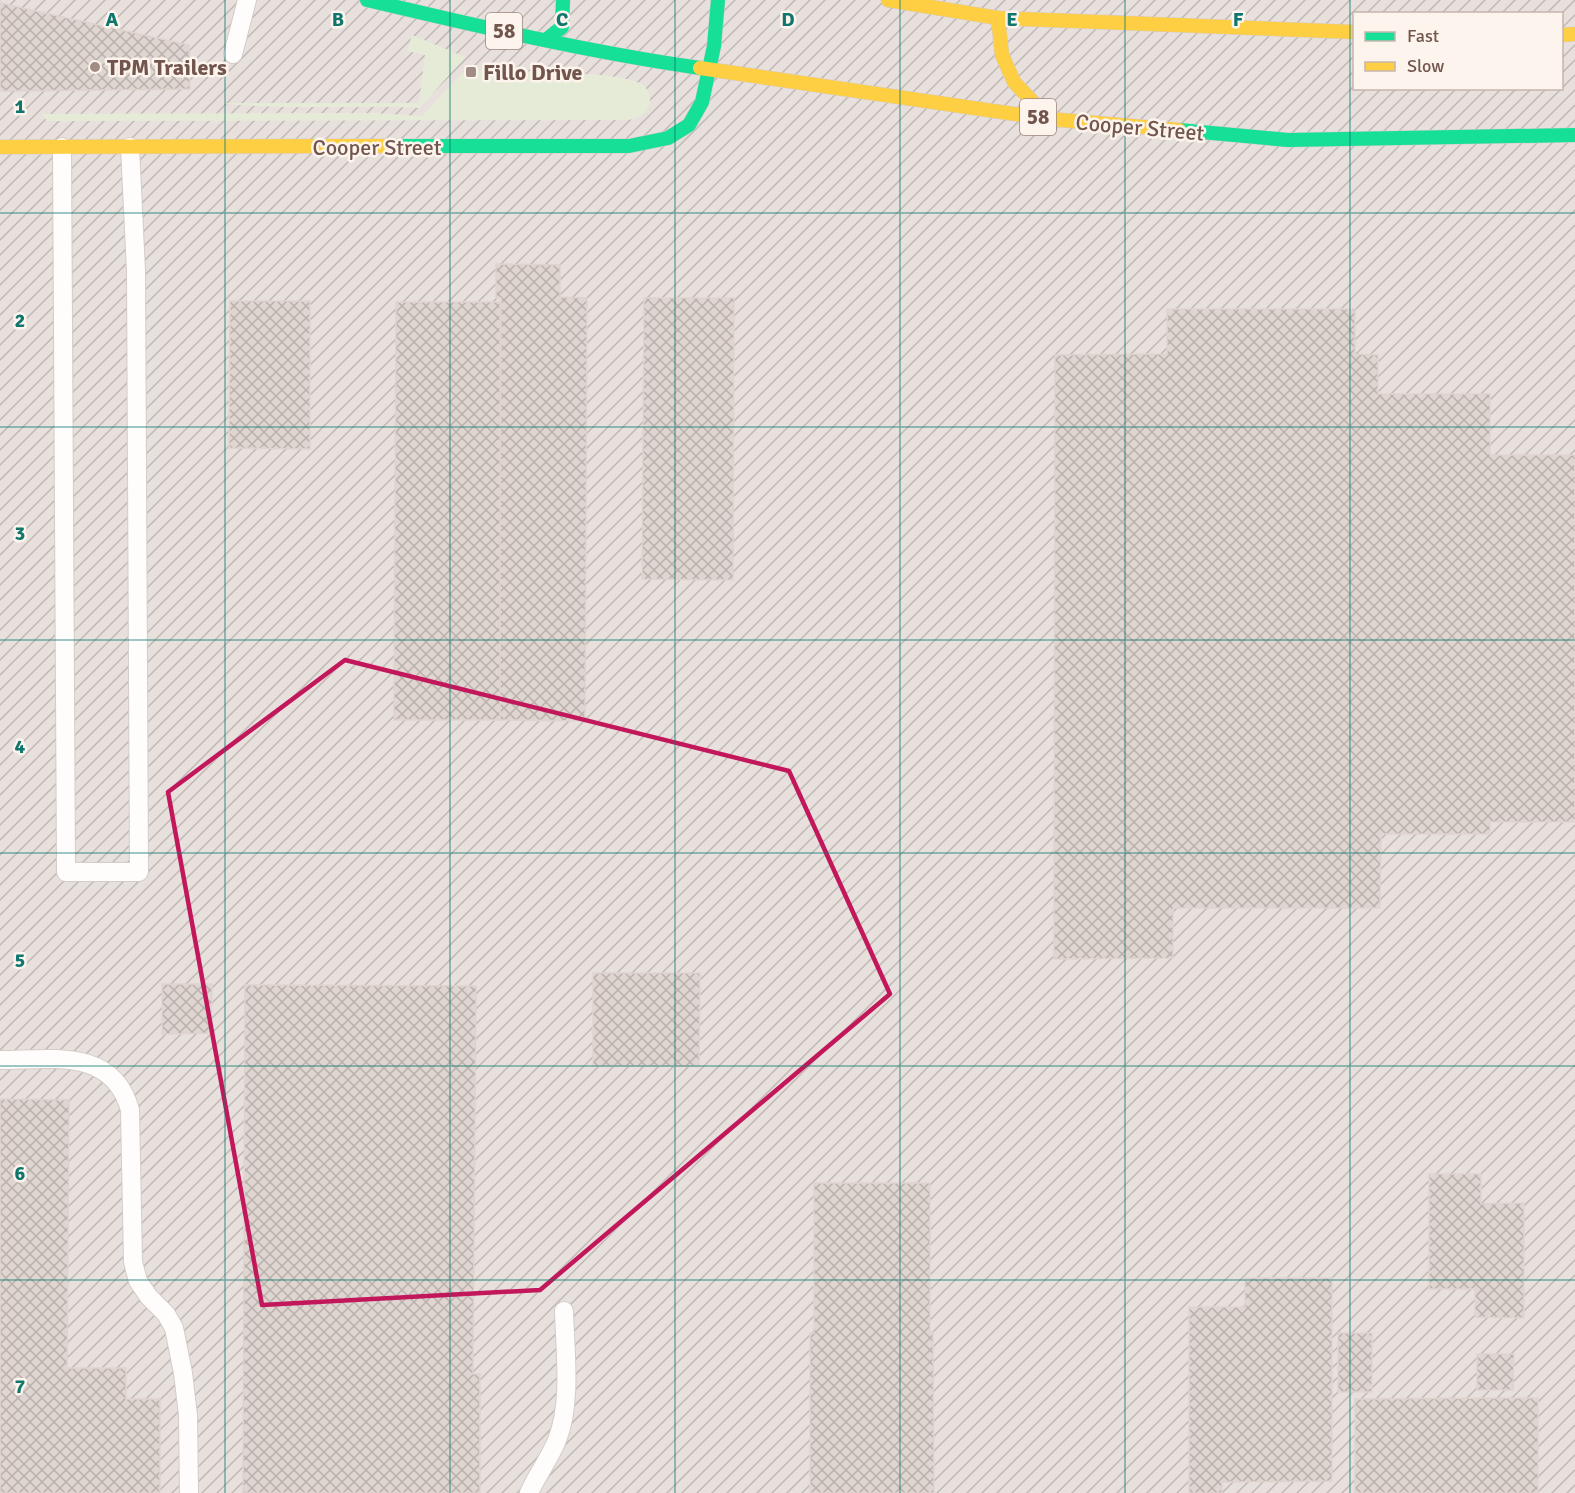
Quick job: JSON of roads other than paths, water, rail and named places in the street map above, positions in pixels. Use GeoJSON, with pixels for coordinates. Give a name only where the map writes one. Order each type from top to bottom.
{"type":"FeatureCollection","features":[{"type":"Feature","properties":{"kind":"main road","name":"Cooper Street"},"geometry":{"type":"LineString","coordinates":[[367,0],[641,60],[1049,119],[1288,140],[1575,135]]}},
{"type":"Feature","properties":{"kind":"main road"},"geometry":{"type":"LineString","coordinates":[[546,40],[562,27],[563,0]]}},
{"type":"Feature","properties":{"kind":"main road","name":"Cooper Street"},"geometry":{"type":"LineString","coordinates":[[0,147],[630,146],[667,140],[691,123],[703,103],[719,19],[718,0]]}},
{"type":"Feature","properties":{"kind":"main road"},"geometry":{"type":"LineString","coordinates":[[888,0],[998,18],[1353,32]]}},
{"type":"Feature","properties":{"kind":"main road"},"geometry":{"type":"LineString","coordinates":[[998,18],[1002,55],[1014,82],[1049,119]]}},
{"type":"Feature","properties":{"kind":"lane"},"geometry":{"type":"LineString","coordinates":[[233,54],[248,0]]}},
{"type":"Feature","properties":{"kind":"lane"},"geometry":{"type":"LineString","coordinates":[[998,18],[1024,0]]}},
{"type":"Feature","properties":{"kind":"lane"},"geometry":{"type":"LineString","coordinates":[[62,147],[66,872],[139,872],[136,271],[129,147]]}},
{"type":"Feature","properties":{"kind":"lane"},"geometry":{"type":"LineString","coordinates":[[0,1060],[72,1060],[90,1063],[111,1076],[126,1094],[130,1110],[133,1262],[138,1281],[149,1297],[166,1314],[174,1328],[188,1415],[189,1493]]}},
{"type":"Feature","properties":{"kind":"lane"},"geometry":{"type":"LineString","coordinates":[[529,1493],[557,1440],[563,1419],[564,1311]]}},
{"type":"Feature","properties":{"kind":"place","name":"TPM Trailers"},"geometry":{"type":"Point","coordinates":[95,67]}},
{"type":"Feature","properties":{"kind":"place","name":"Fillo Drive"},"geometry":{"type":"Point","coordinates":[471,72]}}]}
